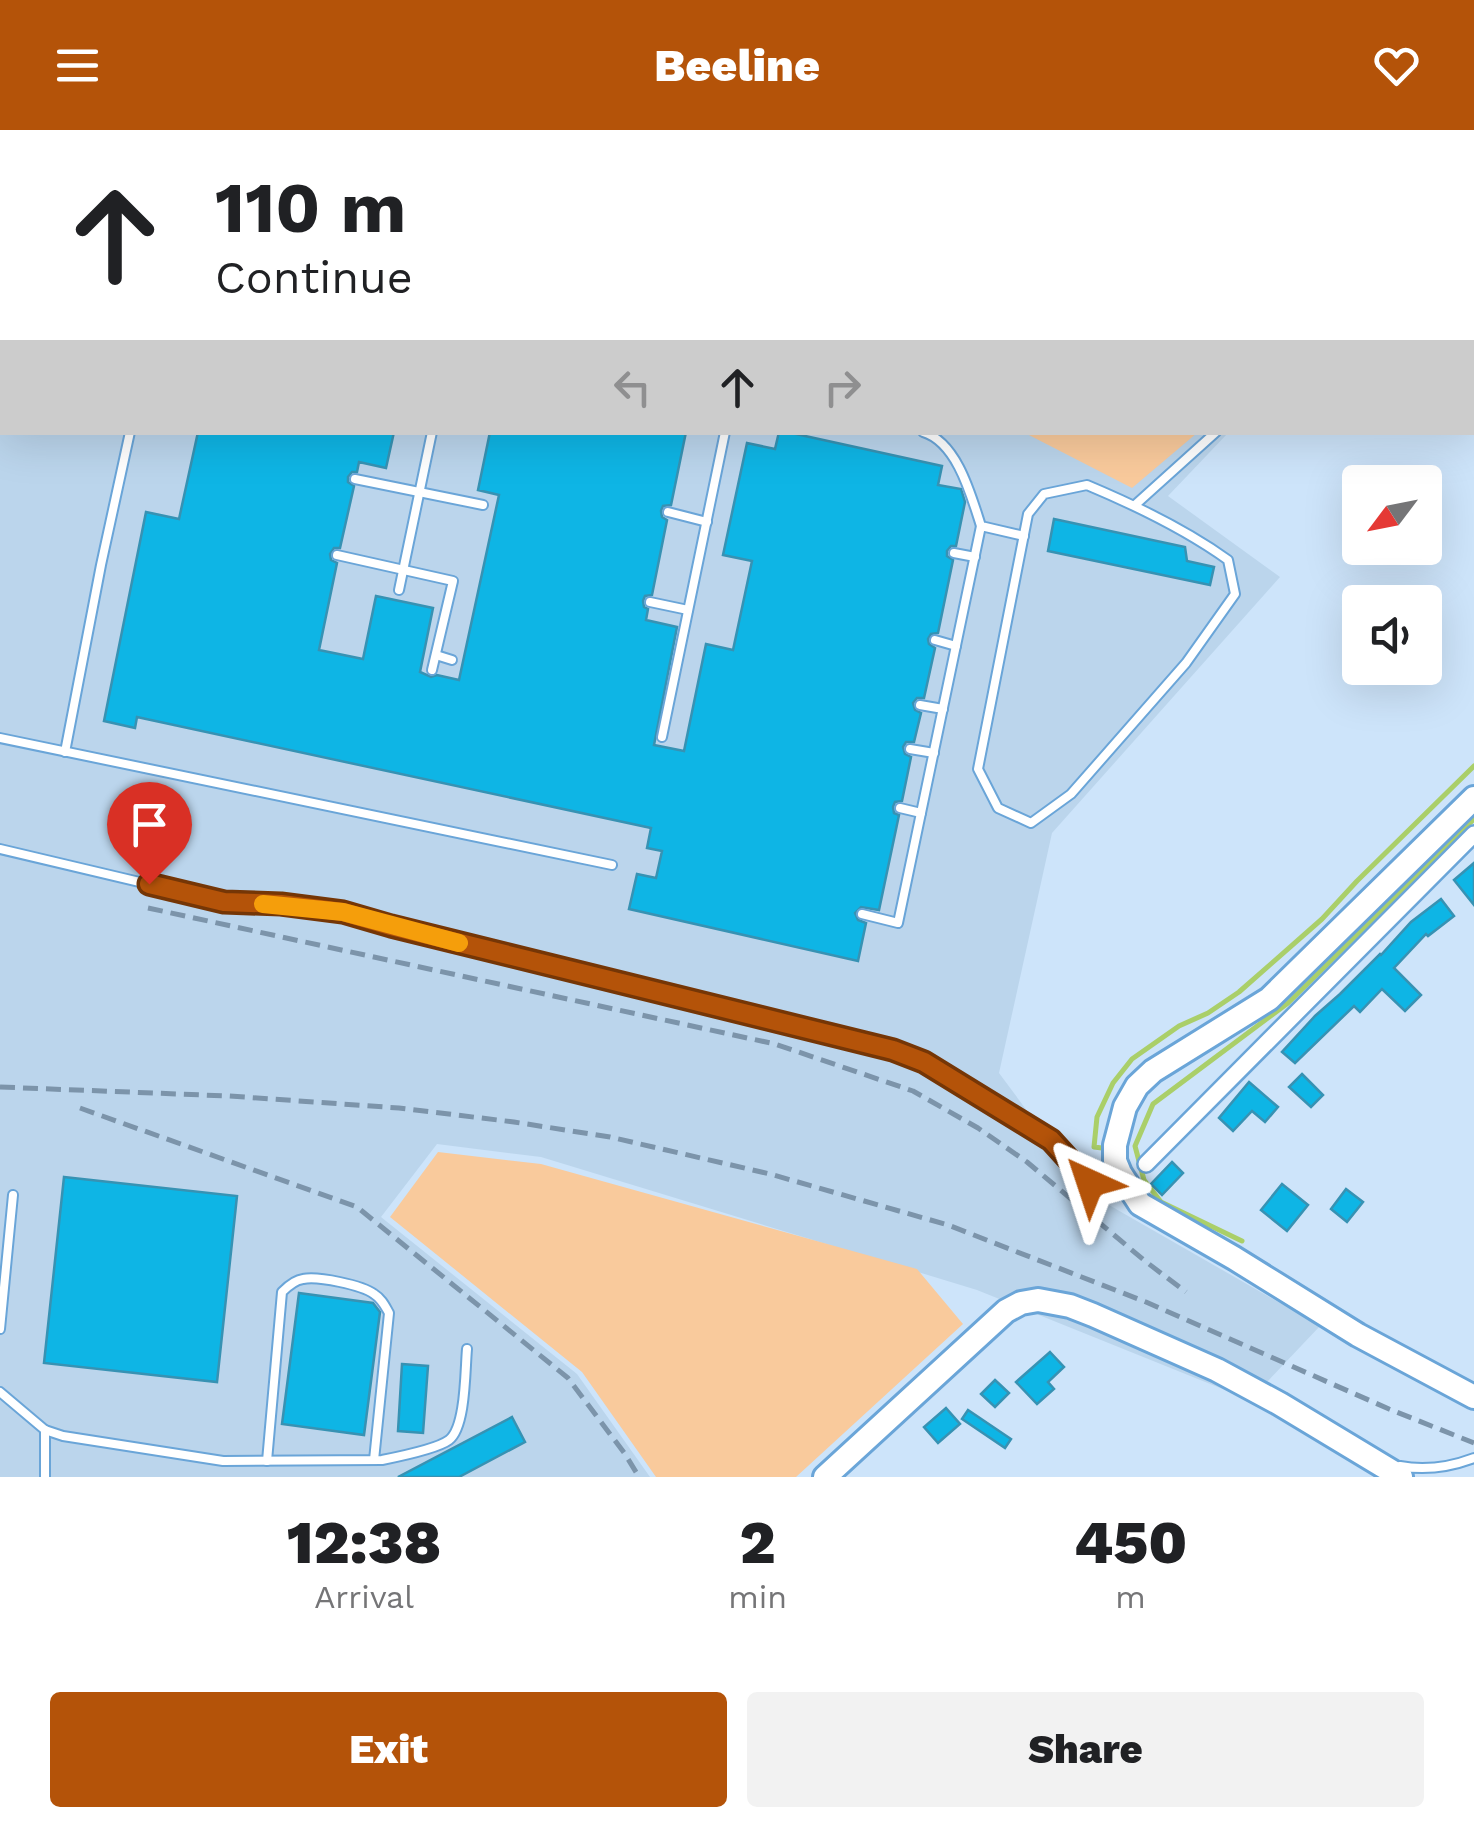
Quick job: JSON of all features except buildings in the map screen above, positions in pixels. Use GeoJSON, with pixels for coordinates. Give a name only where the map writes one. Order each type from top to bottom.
{"type":"FeatureCollection","features":[{"type":"Feature","properties":{"kind":"main road"},"geometry":{"type":"LineString","coordinates":[[1474,798],[1269,999],[1176,1055],[1137,1086],[1125,1107],[1115,1145],[1115,1161],[1140,1204],[1358,1335],[1474,1397]]}},
{"type":"Feature","properties":{"kind":"main road"},"geometry":{"type":"LineString","coordinates":[[825,1477],[1006,1310],[1038,1300],[1070,1306],[1217,1370],[1398,1477]]}},
{"type":"Feature","properties":{"kind":"street"},"geometry":{"type":"LineString","coordinates":[[1146,1164],[1474,834]]}},
{"type":"Feature","properties":{"kind":"lane"},"geometry":{"type":"LineString","coordinates":[[65,752],[129,435]]}},
{"type":"Feature","properties":{"kind":"lane"},"geometry":{"type":"LineString","coordinates":[[400,590],[431,435]]}},
{"type":"Feature","properties":{"kind":"lane"},"geometry":{"type":"LineString","coordinates":[[662,737],[724,435]]}},
{"type":"Feature","properties":{"kind":"lane"},"geometry":{"type":"LineString","coordinates":[[862,914],[898,922],[981,526],[956,460],[932,435]]}},
{"type":"Feature","properties":{"kind":"lane"},"geometry":{"type":"LineString","coordinates":[[1135,505],[1213,435]]}},
{"type":"Feature","properties":{"kind":"lane"},"geometry":{"type":"LineString","coordinates":[[355,479],[483,506]]}},
{"type":"Feature","properties":{"kind":"lane"},"geometry":{"type":"LineString","coordinates":[[1088,486],[1135,505],[1228,560],[1236,594],[1186,663],[1071,794],[1031,824],[998,808],[978,770],[1028,514],[1044,494],[1088,486]]}},
{"type":"Feature","properties":{"kind":"lane"},"geometry":{"type":"LineString","coordinates":[[668,512],[706,522]]}},
{"type":"Feature","properties":{"kind":"lane"},"geometry":{"type":"LineString","coordinates":[[981,526],[1024,536]]}},
{"type":"Feature","properties":{"kind":"lane"},"geometry":{"type":"LineString","coordinates":[[954,553],[974,557]]}},
{"type":"Feature","properties":{"kind":"lane"},"geometry":{"type":"LineString","coordinates":[[337,555],[453,581],[432,670]]}},
{"type":"Feature","properties":{"kind":"lane"},"geometry":{"type":"LineString","coordinates":[[650,602],[688,610]]}},
{"type":"Feature","properties":{"kind":"lane"},"geometry":{"type":"LineString","coordinates":[[935,640],[956,646]]}},
{"type":"Feature","properties":{"kind":"lane"},"geometry":{"type":"LineString","coordinates":[[436,655],[452,660]]}},
{"type":"Feature","properties":{"kind":"lane"},"geometry":{"type":"LineString","coordinates":[[920,704],[943,709]]}},
{"type":"Feature","properties":{"kind":"lane"},"geometry":{"type":"LineString","coordinates":[[0,738],[612,865]]}},
{"type":"Feature","properties":{"kind":"lane"},"geometry":{"type":"LineString","coordinates":[[910,750],[934,753]]}},
{"type":"Feature","properties":{"kind":"lane"},"geometry":{"type":"LineString","coordinates":[[900,808],[921,813]]}},
{"type":"Feature","properties":{"kind":"lane"},"geometry":{"type":"LineString","coordinates":[[0,849],[224,902],[343,912],[893,1050],[924,1062],[1051,1140],[1090,1183],[1105,1192],[1126,1184]]}},
{"type":"Feature","properties":{"kind":"lane"},"geometry":{"type":"LineString","coordinates":[[0,1330],[13,1195]]}},
{"type":"Feature","properties":{"kind":"lane"},"geometry":{"type":"LineString","coordinates":[[268,1461],[282,1292],[304,1278],[356,1285],[382,1300],[389,1313],[374,1460]]}},
{"type":"Feature","properties":{"kind":"lane"},"geometry":{"type":"LineString","coordinates":[[0,1392],[45,1430],[63,1436],[222,1461],[374,1460],[405,1456],[448,1441],[459,1427],[467,1349]]}},
{"type":"Feature","properties":{"kind":"lane"},"geometry":{"type":"LineString","coordinates":[[45,1430],[45,1477]]}},
{"type":"Feature","properties":{"kind":"lane"},"geometry":{"type":"LineString","coordinates":[[1376,1462],[1418,1470],[1474,1458]]}},
{"type":"Feature","properties":{"kind":"shaded area"},"geometry":{"type":"Polygon","coordinates":[[[0,435],[1226,435],[1168,496],[1280,577],[1052,833],[999,1073],[1088,1193],[1320,1326],[1250,1400],[977,1290],[541,1157],[437,1144],[381,1217],[577,1374],[650,1477],[0,1477],[0,435]]]}},
{"type":"Feature","properties":{"kind":"shaded area"},"geometry":{"type":"Polygon","coordinates":[[[1029,435],[1195,435],[1132,488],[1029,435]]]}},
{"type":"Feature","properties":{"kind":"shaded area"},"geometry":{"type":"Polygon","coordinates":[[[438,1152],[541,1164],[917,1269],[963,1324],[796,1477],[656,1477],[582,1372],[390,1217],[438,1152]]]}},
{"type":"Feature","properties":{"kind":"waterway"},"geometry":{"type":"LineString","coordinates":[[1102,1148],[1094,1147],[1097,1117],[1113,1083],[1132,1059],[1179,1026],[1239,992],[1322,919],[1474,766]]}},
{"type":"Feature","properties":{"kind":"waterway"},"geometry":{"type":"LineString","coordinates":[[1242,1241],[1161,1202],[1144,1180],[1135,1146],[1153,1104],[1288,1003],[1474,819]]}},
{"type":"Feature","properties":{"kind":"railway"},"geometry":{"type":"LineString","coordinates":[[148,908],[775,1044],[913,1091],[1027,1162],[1186,1292]]}},
{"type":"Feature","properties":{"kind":"railway"},"geometry":{"type":"LineString","coordinates":[[0,1087],[229,1096],[399,1108],[610,1137],[770,1174],[948,1225],[1146,1302],[1474,1443]]}},
{"type":"Feature","properties":{"kind":"railway"},"geometry":{"type":"LineString","coordinates":[[80,1108],[357,1207],[568,1378],[639,1477]]}},
{"type":"Feature","properties":{"kind":"slow traffic"},"geometry":{"type":"LineString","coordinates":[[263,904],[343,912],[459,943]]}},
{"type":"Feature","properties":{"kind":"route"},"geometry":{"type":"LineString","coordinates":[[149,884],[224,902],[343,912],[893,1050],[924,1062],[1051,1140],[1090,1183]]}}]}
